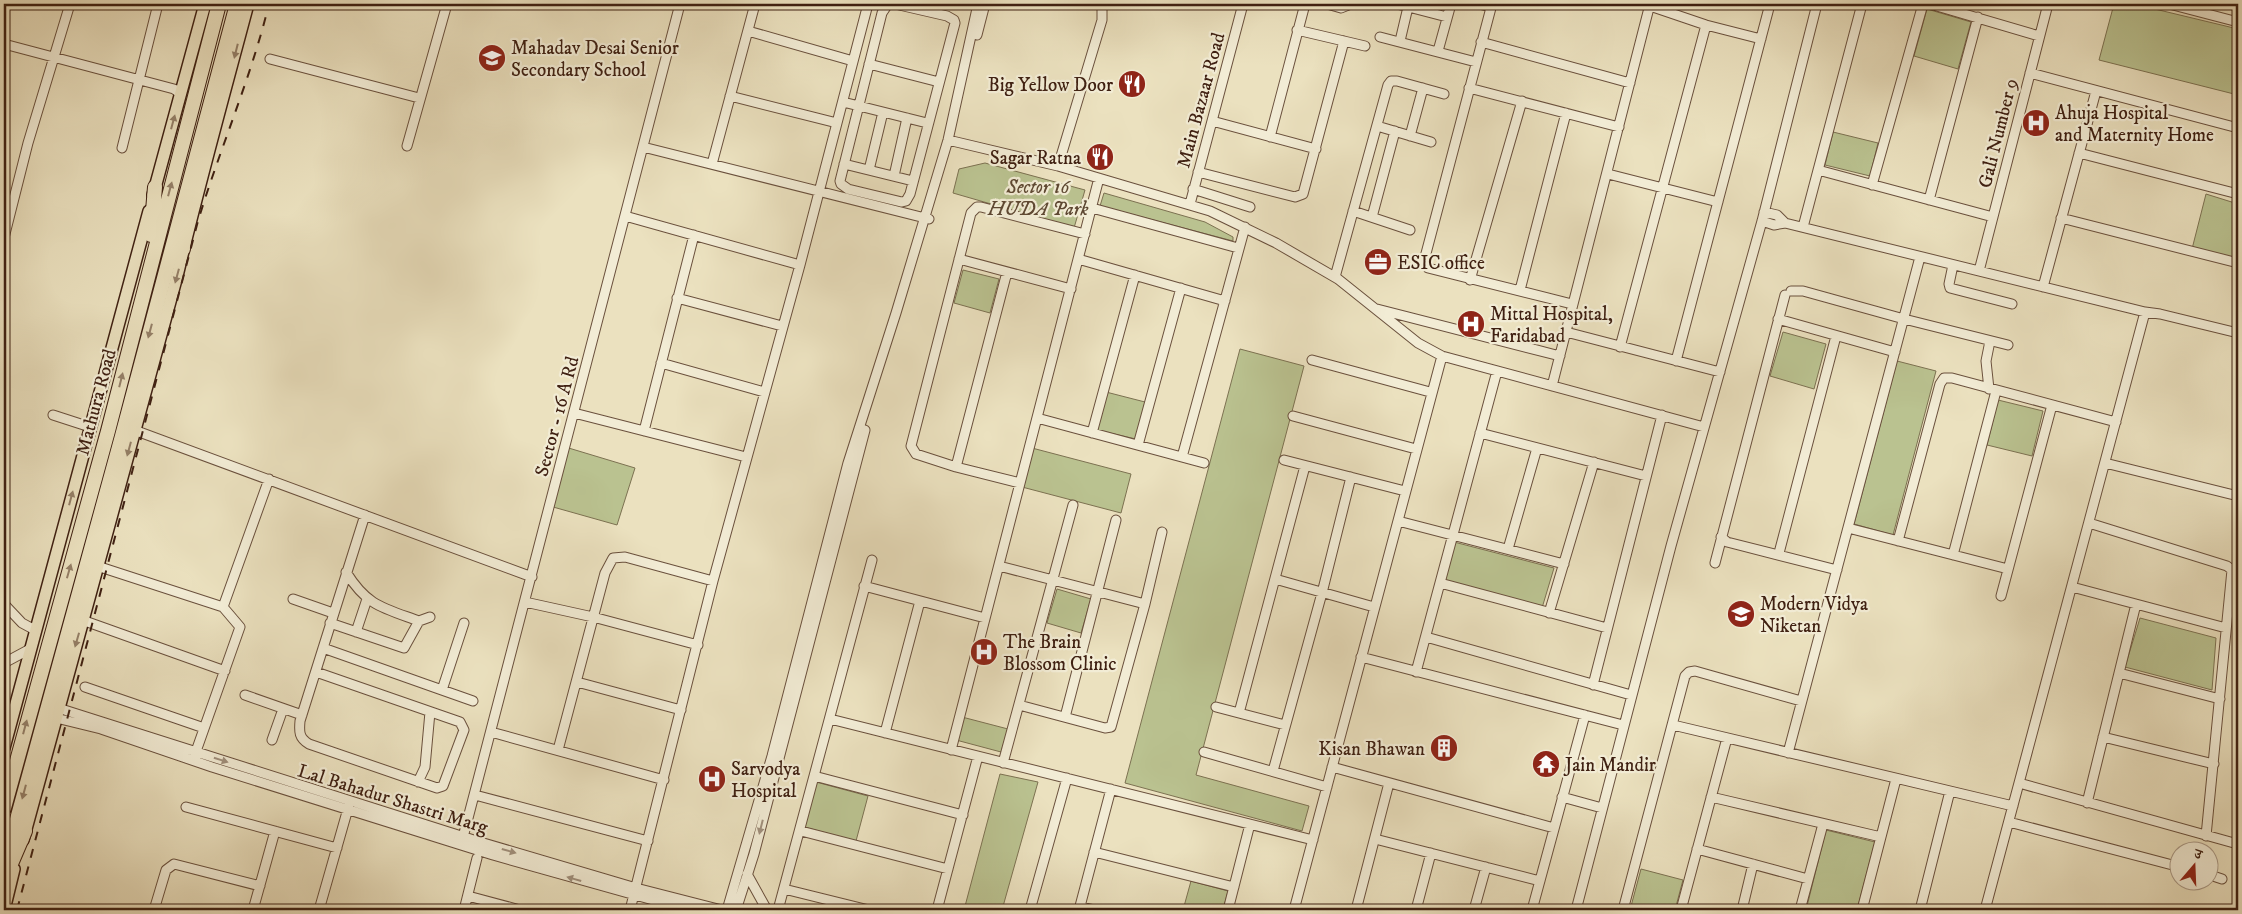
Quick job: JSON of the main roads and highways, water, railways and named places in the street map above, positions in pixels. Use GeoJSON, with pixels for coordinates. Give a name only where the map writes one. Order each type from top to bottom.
{"type":"FeatureCollection","features":[{"type":"Feature","properties":{"kind":"highway","name":"Mathura Road"},"geometry":{"type":"LineString","coordinates":[[4,808],[108,432],[218,4]]}},
{"type":"Feature","properties":{"kind":"highway"},"geometry":{"type":"LineString","coordinates":[[183,250],[189,182],[236,4]]}},
{"type":"Feature","properties":{"kind":"highway","name":"Mathura Road"},"geometry":{"type":"LineString","coordinates":[[4,867],[189,182]]}},
{"type":"Feature","properties":{"kind":"highway"},"geometry":{"type":"LineString","coordinates":[[152,259],[156,187]]}},
{"type":"Feature","properties":{"kind":"highway"},"geometry":{"type":"LineString","coordinates":[[4,880],[25,831]]}},
{"type":"Feature","properties":{"kind":"main road"},"geometry":{"type":"LineString","coordinates":[[4,748],[205,4]]}},
{"type":"Feature","properties":{"kind":"main road"},"geometry":{"type":"LineString","coordinates":[[4,910],[248,4]]}},
{"type":"Feature","properties":{"kind":"railway"},"geometry":{"type":"LineString","coordinates":[[17,910],[198,221],[262,32],[269,4]]}},
{"type":"Feature","properties":{"kind":"place","name":"Mahadav Desai Senior Secondary School"},"geometry":{"type":"Point","coordinates":[492,58]}},
{"type":"Feature","properties":{"kind":"place","name":"Big Yellow Door"},"geometry":{"type":"Point","coordinates":[1132,84]}},
{"type":"Feature","properties":{"kind":"place","name":"Ahuja Hospital and Maternity Home"},"geometry":{"type":"Point","coordinates":[2036,123]}},
{"type":"Feature","properties":{"kind":"place","name":"Sagar Ratna"},"geometry":{"type":"Point","coordinates":[1100,157]}},
{"type":"Feature","properties":{"kind":"place","name":"ESIC office"},"geometry":{"type":"Point","coordinates":[1378,262]}},
{"type":"Feature","properties":{"kind":"place","name":"Mittal Hospital, Faridabad"},"geometry":{"type":"Point","coordinates":[1471,324]}},
{"type":"Feature","properties":{"kind":"place","name":"Modern Vidya Niketan"},"geometry":{"type":"Point","coordinates":[1741,614]}},
{"type":"Feature","properties":{"kind":"place","name":"The Brain Blossom Clinic"},"geometry":{"type":"Point","coordinates":[984,652]}},
{"type":"Feature","properties":{"kind":"place","name":"Kisan Bhawan"},"geometry":{"type":"Point","coordinates":[1444,748]}},
{"type":"Feature","properties":{"kind":"place","name":"Jain Mandir"},"geometry":{"type":"Point","coordinates":[1546,764]}},
{"type":"Feature","properties":{"kind":"place","name":"Sarvodya Hospital"},"geometry":{"type":"Point","coordinates":[712,779]}},
{"type":"Feature","properties":{"kind":"park label","name":"Sector 16 HUDA Park"},"geometry":{"type":"Point","coordinates":[1038,197]}}]}
